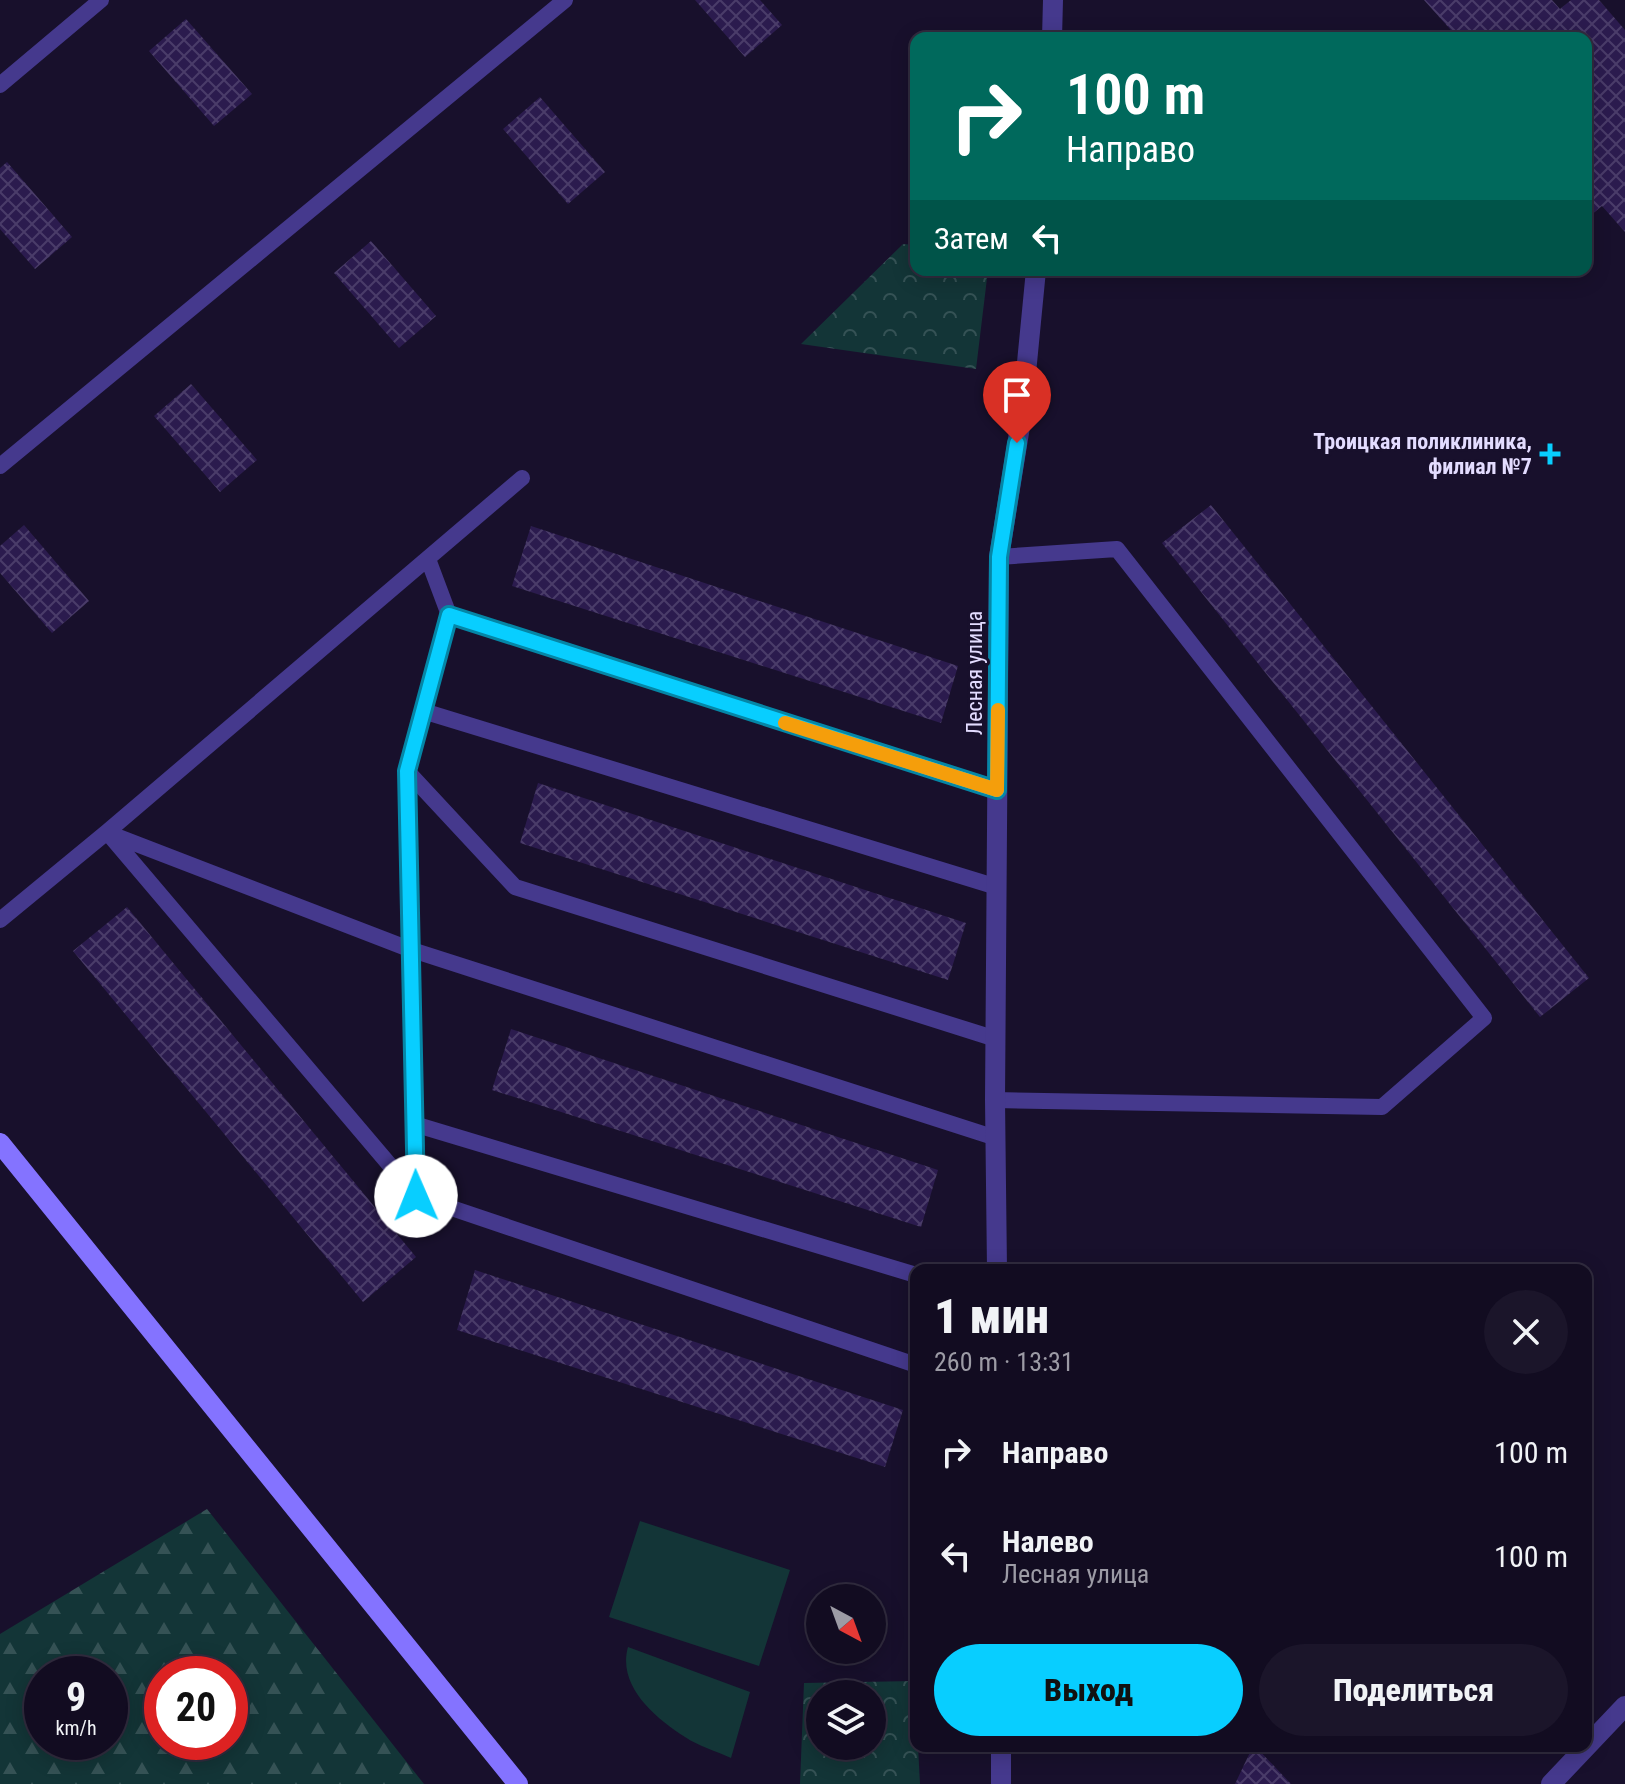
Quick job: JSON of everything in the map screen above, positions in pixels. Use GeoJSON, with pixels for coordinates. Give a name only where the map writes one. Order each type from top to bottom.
{"type":"FeatureCollection","features":[{"type":"Feature","properties":{"kind":"street"},"geometry":{"type":"LineString","coordinates":[[1052,32],[1053,0]]}},
{"type":"Feature","properties":{"kind":"street","name":"Лесная улица"},"geometry":{"type":"LineString","coordinates":[[997,1264],[995,1100],[999,557],[1022,414],[1035,276]]}},
{"type":"Feature","properties":{"kind":"street"},"geometry":{"type":"LineString","coordinates":[[0,1143],[518,1784]]}},
{"type":"Feature","properties":{"kind":"street"},"geometry":{"type":"LineString","coordinates":[[1592,1741],[1625,1706]]}},
{"type":"Feature","properties":{"kind":"street"},"geometry":{"type":"LineString","coordinates":[[1001,1752],[1001,1784]]}},
{"type":"Feature","properties":{"kind":"street"},"geometry":{"type":"LineString","coordinates":[[1551,1784],[1581,1752]]}},
{"type":"Feature","properties":{"kind":"lane"},"geometry":{"type":"LineString","coordinates":[[0,85],[101,0]]}},
{"type":"Feature","properties":{"kind":"lane"},"geometry":{"type":"LineString","coordinates":[[0,466],[565,0]]}},
{"type":"Feature","properties":{"kind":"lane"},"geometry":{"type":"LineString","coordinates":[[0,920],[522,478]]}},
{"type":"Feature","properties":{"kind":"lane"},"geometry":{"type":"LineString","coordinates":[[995,1100],[1382,1107],[1484,1018],[1117,549],[999,557]]}},
{"type":"Feature","properties":{"kind":"lane"},"geometry":{"type":"LineString","coordinates":[[416,1196],[407,771],[449,615],[428,559]]}},
{"type":"Feature","properties":{"kind":"lane"},"geometry":{"type":"LineString","coordinates":[[449,615],[997,790]]}},
{"type":"Feature","properties":{"kind":"lane"},"geometry":{"type":"LineString","coordinates":[[423,711],[997,887]]}},
{"type":"Feature","properties":{"kind":"lane"},"geometry":{"type":"LineString","coordinates":[[407,771],[515,887],[996,1039]]}},
{"type":"Feature","properties":{"kind":"lane"},"geometry":{"type":"LineString","coordinates":[[107,832],[409,949],[996,1138]]}},
{"type":"Feature","properties":{"kind":"lane"},"geometry":{"type":"LineString","coordinates":[[107,832],[416,1196],[910,1363]]}},
{"type":"Feature","properties":{"kind":"lane"},"geometry":{"type":"LineString","coordinates":[[414,1124],[910,1273]]}},
{"type":"Feature","properties":{"kind":"green space"},"geometry":{"type":"Polygon","coordinates":[[[903,244],[910,245],[910,276],[987,276],[976,369],[801,344],[903,244]]]}},
{"type":"Feature","properties":{"kind":"green space"},"geometry":{"type":"Polygon","coordinates":[[[207,1509],[424,1784],[0,1784],[0,1634],[207,1509]]]}},
{"type":"Feature","properties":{"kind":"green space"},"geometry":{"type":"Polygon","coordinates":[[[640,1521],[790,1570],[759,1666],[609,1617],[640,1521]]]}},
{"type":"Feature","properties":{"kind":"green space"},"geometry":{"type":"Polygon","coordinates":[[[628,1647],[750,1692],[731,1758],[690,1740],[641,1700],[628,1675],[628,1647]]]}},
{"type":"Feature","properties":{"kind":"green space"},"geometry":{"type":"Polygon","coordinates":[[[910,1681],[910,1752],[918,1752],[920,1784],[800,1784],[804,1683],[806,1760],[886,1760],[886,1682],[910,1681]]]}},
{"type":"Feature","properties":{"kind":"building"},"geometry":{"type":"Polygon","coordinates":[[[695,0],[760,0],[782,25],[745,57],[695,0]]]}},
{"type":"Feature","properties":{"kind":"building"},"geometry":{"type":"Polygon","coordinates":[[[1424,0],[1552,0],[1560,9],[1571,0],[1599,0],[1625,30],[1625,232],[1602,206],[1592,214],[1592,32],[1453,32],[1424,0]]]}},
{"type":"Feature","properties":{"kind":"building"},"geometry":{"type":"Polygon","coordinates":[[[186,19],[252,94],[214,126],[149,51],[186,19]]]}},
{"type":"Feature","properties":{"kind":"building"},"geometry":{"type":"Polygon","coordinates":[[[540,97],[605,172],[568,204],[503,129],[540,97]]]}},
{"type":"Feature","properties":{"kind":"building"},"geometry":{"type":"Polygon","coordinates":[[[7,162],[72,237],[35,269],[0,229],[0,168],[7,162]]]}},
{"type":"Feature","properties":{"kind":"building"},"geometry":{"type":"Polygon","coordinates":[[[371,241],[436,316],[399,348],[334,273],[371,241]]]}},
{"type":"Feature","properties":{"kind":"building"},"geometry":{"type":"Polygon","coordinates":[[[191,384],[257,460],[220,492],[154,416],[191,384]]]}},
{"type":"Feature","properties":{"kind":"building"},"geometry":{"type":"Polygon","coordinates":[[[1211,505],[1589,978],[1540,1017],[1162,543],[1211,505]]]}},
{"type":"Feature","properties":{"kind":"building"},"geometry":{"type":"Polygon","coordinates":[[[24,525],[89,601],[52,633],[0,573],[0,546],[24,525]]]}},
{"type":"Feature","properties":{"kind":"building"},"geometry":{"type":"Polygon","coordinates":[[[531,526],[958,666],[941,723],[512,586],[531,526]]]}},
{"type":"Feature","properties":{"kind":"building"},"geometry":{"type":"Polygon","coordinates":[[[538,783],[966,923],[948,980],[520,843],[538,783]]]}},
{"type":"Feature","properties":{"kind":"building"},"geometry":{"type":"Polygon","coordinates":[[[127,907],[416,1257],[363,1302],[73,951],[127,907]]]}},
{"type":"Feature","properties":{"kind":"building"},"geometry":{"type":"Polygon","coordinates":[[[511,1029],[938,1170],[921,1227],[492,1090],[511,1029]]]}},
{"type":"Feature","properties":{"kind":"building"},"geometry":{"type":"Polygon","coordinates":[[[475,1270],[903,1410],[885,1467],[457,1330],[475,1270]]]}},
{"type":"Feature","properties":{"kind":"building"},"geometry":{"type":"Polygon","coordinates":[[[1250,1752],[1261,1752],[1291,1784],[1235,1784],[1250,1752]]]}},
{"type":"Feature","properties":{"kind":"slow traffic"},"geometry":{"type":"LineString","coordinates":[[785,723],[997,790],[998,710]]}},
{"type":"Feature","properties":{"kind":"place","name":"Троицкая поликлиника, филиал №7"},"geometry":{"type":"Point","coordinates":[1550,454]}},
{"type":"Feature","properties":{"kind":"route"},"geometry":{"type":"LineString","coordinates":[[416,1196],[407,771],[449,615],[997,790],[999,557],[1017,443]]}}]}
